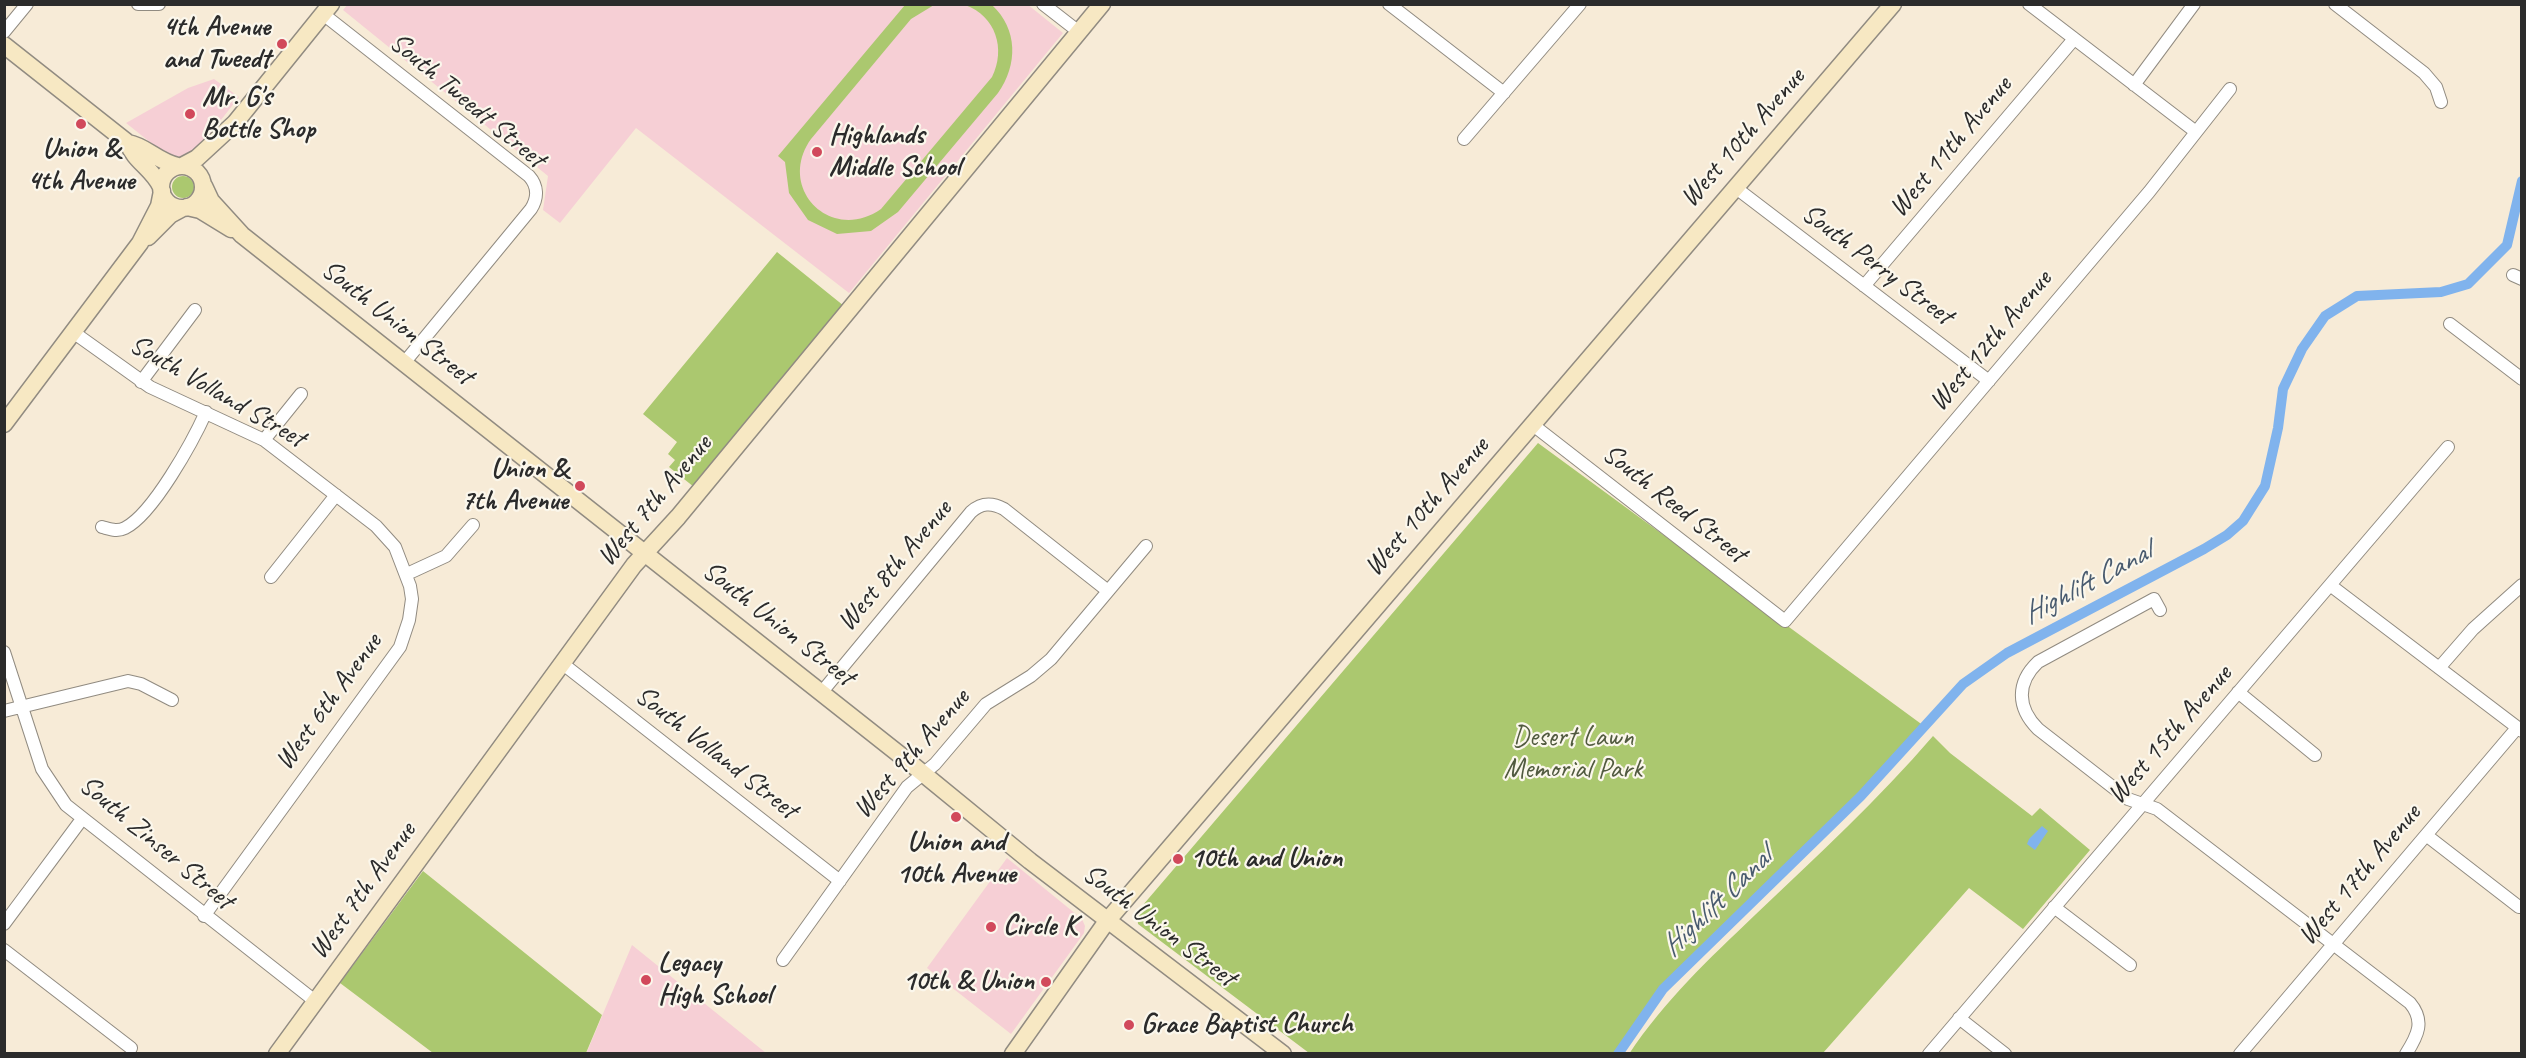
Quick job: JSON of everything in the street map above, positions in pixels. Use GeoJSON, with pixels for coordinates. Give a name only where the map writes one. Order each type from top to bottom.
{"type":"FeatureCollection","features":[{"type":"Feature","properties":{"kind":"main road","name":"West 7th Avenue"},"geometry":{"type":"LineString","coordinates":[[277,1053],[644,553],[685,508],[1102,4]]}},
{"type":"Feature","properties":{"kind":"main road","name":"West 10th Avenue"},"geometry":{"type":"LineString","coordinates":[[1013,1053],[1107,921],[1893,4]]}},
{"type":"Feature","properties":{"kind":"main road"},"geometry":{"type":"LineString","coordinates":[[4,424],[140,243],[159,206],[167,172],[196,158],[235,123],[327,9]]}},
{"type":"Feature","properties":{"kind":"main road"},"geometry":{"type":"LineString","coordinates":[[4,45],[128,143],[138,145],[163,163],[193,168],[203,184]]}},
{"type":"Feature","properties":{"kind":"main road"},"geometry":{"type":"LineString","coordinates":[[140,243],[170,215],[197,202],[209,164],[224,144],[235,123]]}},
{"type":"Feature","properties":{"kind":"main road"},"geometry":{"type":"LineString","coordinates":[[128,143],[132,154],[147,166],[167,201],[185,208]]}},
{"type":"Feature","properties":{"kind":"main road","name":"South Union Street"},"geometry":{"type":"LineString","coordinates":[[203,184],[211,201],[242,234],[1107,921],[1283,1053]]}},
{"type":"Feature","properties":{"kind":"main road","name":"South Union Street"},"geometry":{"type":"LineString","coordinates":[[185,208],[200,210],[242,234]]}},
{"type":"Feature","properties":{"kind":"street"},"geometry":{"type":"LineString","coordinates":[[4,32],[27,4]]}},
{"type":"Feature","properties":{"kind":"street"},"geometry":{"type":"LineString","coordinates":[[138,4],[159,4]]}},
{"type":"Feature","properties":{"kind":"street"},"geometry":{"type":"LineString","coordinates":[[1043,4],[1079,32]]}},
{"type":"Feature","properties":{"kind":"street"},"geometry":{"type":"LineString","coordinates":[[1389,4],[1504,93]]}},
{"type":"Feature","properties":{"kind":"street"},"geometry":{"type":"LineString","coordinates":[[1464,140],[1580,4]]}},
{"type":"Feature","properties":{"kind":"street"},"geometry":{"type":"LineString","coordinates":[[2029,4],[2196,132]]}},
{"type":"Feature","properties":{"kind":"street"},"geometry":{"type":"LineString","coordinates":[[2134,85],[2194,4]]}},
{"type":"Feature","properties":{"kind":"street"},"geometry":{"type":"LineString","coordinates":[[2335,4],[2424,73],[2436,87],[2441,102]]}},
{"type":"Feature","properties":{"kind":"street","name":"South Tweedt Street"},"geometry":{"type":"LineString","coordinates":[[327,9],[528,176],[533,181],[536,193],[531,209],[404,363]]}},
{"type":"Feature","properties":{"kind":"street","name":"West 11th Avenue"},"geometry":{"type":"LineString","coordinates":[[1864,285],[2074,39]]}},
{"type":"Feature","properties":{"kind":"street","name":"West 12th Avenue"},"geometry":{"type":"LineString","coordinates":[[1785,621],[1989,381],[2230,89]]}},
{"type":"Feature","properties":{"kind":"street","name":"South Perry Street"},"geometry":{"type":"LineString","coordinates":[[1736,188],[1989,381]]}},
{"type":"Feature","properties":{"kind":"street"},"geometry":{"type":"LineString","coordinates":[[141,382],[195,310]]}},
{"type":"Feature","properties":{"kind":"street"},"geometry":{"type":"LineString","coordinates":[[2450,324],[2522,379]]}},
{"type":"Feature","properties":{"kind":"street","name":"South Volland Street"},"geometry":{"type":"LineString","coordinates":[[73,332],[141,382],[264,440],[387,537],[407,574]]}},
{"type":"Feature","properties":{"kind":"street"},"geometry":{"type":"LineString","coordinates":[[264,440],[301,394]]}},
{"type":"Feature","properties":{"kind":"street"},"geometry":{"type":"LineString","coordinates":[[102,527],[114,531],[135,521],[177,467],[206,412]]}},
{"type":"Feature","properties":{"kind":"street","name":"South Reed Street"},"geometry":{"type":"LineString","coordinates":[[1533,425],[1785,621]]}},
{"type":"Feature","properties":{"kind":"street","name":"West 15th Avenue"},"geometry":{"type":"LineString","coordinates":[[1929,1053],[2448,447]]}},
{"type":"Feature","properties":{"kind":"street"},"geometry":{"type":"LineString","coordinates":[[271,577],[336,495]]}},
{"type":"Feature","properties":{"kind":"street","name":"West 8th Avenue"},"geometry":{"type":"LineString","coordinates":[[821,693],[971,512],[988,504],[1004,509],[1108,591]]}},
{"type":"Feature","properties":{"kind":"street"},"geometry":{"type":"LineString","coordinates":[[407,574],[446,556],[473,525]]}},
{"type":"Feature","properties":{"kind":"street","name":"West 9th Avenue"},"geometry":{"type":"LineString","coordinates":[[783,960],[907,787],[935,764],[987,704],[1045,664],[1146,546]]}},
{"type":"Feature","properties":{"kind":"street","name":"West 6th Avenue"},"geometry":{"type":"LineString","coordinates":[[204,916],[400,647],[406,635],[412,599],[407,574]]}},
{"type":"Feature","properties":{"kind":"street"},"geometry":{"type":"LineString","coordinates":[[2330,585],[2519,730]]}},
{"type":"Feature","properties":{"kind":"street"},"geometry":{"type":"LineString","coordinates":[[2439,668],[2473,629],[2522,585]]}},
{"type":"Feature","properties":{"kind":"street"},"geometry":{"type":"LineString","coordinates":[[2160,610],[2154,599],[2044,658],[2028,674],[2021,691],[2023,708],[2038,729],[2128,799],[2157,809],[2410,1003],[2420,1020],[2418,1032],[2406,1053]]}},
{"type":"Feature","properties":{"kind":"street","name":"South Zinser Street"},"geometry":{"type":"LineString","coordinates":[[4,652],[42,770],[66,805],[204,916],[315,1001]]}},
{"type":"Feature","properties":{"kind":"street","name":"South Volland Street"},"geometry":{"type":"LineString","coordinates":[[563,663],[840,881]]}},
{"type":"Feature","properties":{"kind":"street"},"geometry":{"type":"LineString","coordinates":[[4,711],[128,681],[141,684],[172,700]]}},
{"type":"Feature","properties":{"kind":"street"},"geometry":{"type":"LineString","coordinates":[[2238,693],[2315,755]]}},
{"type":"Feature","properties":{"kind":"street","name":"West 17th Avenue"},"geometry":{"type":"LineString","coordinates":[[2240,1053],[2519,730]]}},
{"type":"Feature","properties":{"kind":"street"},"geometry":{"type":"LineString","coordinates":[[4,924],[81,819]]}},
{"type":"Feature","properties":{"kind":"street"},"geometry":{"type":"LineString","coordinates":[[2426,835],[2519,908]]}},
{"type":"Feature","properties":{"kind":"street"},"geometry":{"type":"LineString","coordinates":[[2054,907],[2130,965]]}},
{"type":"Feature","properties":{"kind":"street"},"geometry":{"type":"LineString","coordinates":[[4,950],[130,1048]]}},
{"type":"Feature","properties":{"kind":"street"},"geometry":{"type":"LineString","coordinates":[[1959,1018],[2005,1053]]}},
{"type":"Feature","properties":{"kind":"shaded area","name":"Highlands Middle School"},"geometry":{"type":"Polygon","coordinates":[[[348,4],[1027,4],[1063,33],[849,293],[636,128],[560,223],[543,210],[548,176],[343,10],[348,4]]]}},
{"type":"Feature","properties":{"kind":"shaded area"},"geometry":{"type":"Polygon","coordinates":[[[214,79],[239,97],[195,153],[186,158],[170,158],[126,123],[188,88],[214,79]]]}},
{"type":"Feature","properties":{"kind":"shaded area"},"geometry":{"type":"Polygon","coordinates":[[[1007,858],[1082,919],[1085,926],[1084,933],[1011,1034],[927,968],[1007,858]]]}},
{"type":"Feature","properties":{"kind":"shaded area","name":"Legacy High School"},"geometry":{"type":"Polygon","coordinates":[[[632,945],[766,1053],[586,1054],[632,945]]]}},
{"type":"Feature","properties":{"kind":"green space"},"geometry":{"type":"Polygon","coordinates":[[[905,5],[934,5],[911,19],[811,139],[802,158],[800,176],[805,192],[814,206],[828,215],[844,220],[862,218],[881,209],[992,77],[998,55],[995,35],[991,25],[984,17],[965,5],[992,5],[1001,15],[1011,36],[1012,59],[1009,71],[998,93],[898,212],[871,231],[837,234],[808,220],[789,193],[785,162],[778,156],[905,5]]]}},
{"type":"Feature","properties":{"kind":"green space"},"geometry":{"type":"Polygon","coordinates":[[[179,176],[187,176],[194,183],[194,191],[187,198],[179,198],[172,191],[172,183],[179,176]]]}},
{"type":"Feature","properties":{"kind":"green space"},"geometry":{"type":"Polygon","coordinates":[[[777,252],[844,306],[694,487],[669,467],[675,460],[668,454],[677,442],[643,414],[777,252]]]}},
{"type":"Feature","properties":{"kind":"green space","name":"Desert Lawn Memorial Park"},"geometry":{"type":"Polygon","coordinates":[[[1538,443],[1924,726],[1661,993],[1619,1053],[1309,1053],[1138,924],[1137,912],[1538,443]]]}},
{"type":"Feature","properties":{"kind":"green space"},"geometry":{"type":"Polygon","coordinates":[[[1933,736],[1950,753],[2032,816],[2040,808],[2090,850],[2023,929],[1969,888],[1823,1053],[1629,1054],[1657,1016],[1688,981],[1869,805],[1933,736]]]}},
{"type":"Feature","properties":{"kind":"green space"},"geometry":{"type":"Polygon","coordinates":[[[423,871],[602,1015],[586,1053],[433,1053],[340,983],[423,871]]]}},
{"type":"Feature","properties":{"kind":"water"},"geometry":{"type":"Polygon","coordinates":[[[2042,826],[2048,831],[2035,850],[2027,844],[2042,826]]]}},
{"type":"Feature","properties":{"kind":"waterway","name":"Highlift Canal"},"geometry":{"type":"LineString","coordinates":[[1618,1054],[1663,989],[1861,796],[1963,684],[2007,653],[2204,549],[2227,535],[2243,521],[2265,486],[2278,428],[2283,389],[2302,349],[2325,316],[2357,296],[2441,292],[2468,284],[2507,245],[2522,181]]}},
{"type":"Feature","properties":{"kind":"place","name":"4th Avenue and Tweedt"},"geometry":{"type":"Point","coordinates":[282,44]}},
{"type":"Feature","properties":{"kind":"place","name":"Mr. G's Bottle Shop"},"geometry":{"type":"Point","coordinates":[190,114]}},
{"type":"Feature","properties":{"kind":"place","name":"Union & 4th Avenue"},"geometry":{"type":"Point","coordinates":[81,124]}},
{"type":"Feature","properties":{"kind":"place","name":"Highlands Middle School"},"geometry":{"type":"Point","coordinates":[817,152]}},
{"type":"Feature","properties":{"kind":"place","name":"Union & 7th Avenue"},"geometry":{"type":"Point","coordinates":[580,486]}},
{"type":"Feature","properties":{"kind":"place","name":"Union and 10th Avenue"},"geometry":{"type":"Point","coordinates":[956,817]}},
{"type":"Feature","properties":{"kind":"place","name":"10th and Union"},"geometry":{"type":"Point","coordinates":[1178,859]}},
{"type":"Feature","properties":{"kind":"place","name":"Circle K"},"geometry":{"type":"Point","coordinates":[991,927]}},
{"type":"Feature","properties":{"kind":"place","name":"Legacy High School"},"geometry":{"type":"Point","coordinates":[646,980]}},
{"type":"Feature","properties":{"kind":"place","name":"10th & Union"},"geometry":{"type":"Point","coordinates":[1046,982]}},
{"type":"Feature","properties":{"kind":"place","name":"Grace Baptist Church"},"geometry":{"type":"Point","coordinates":[1129,1025]}}]}
